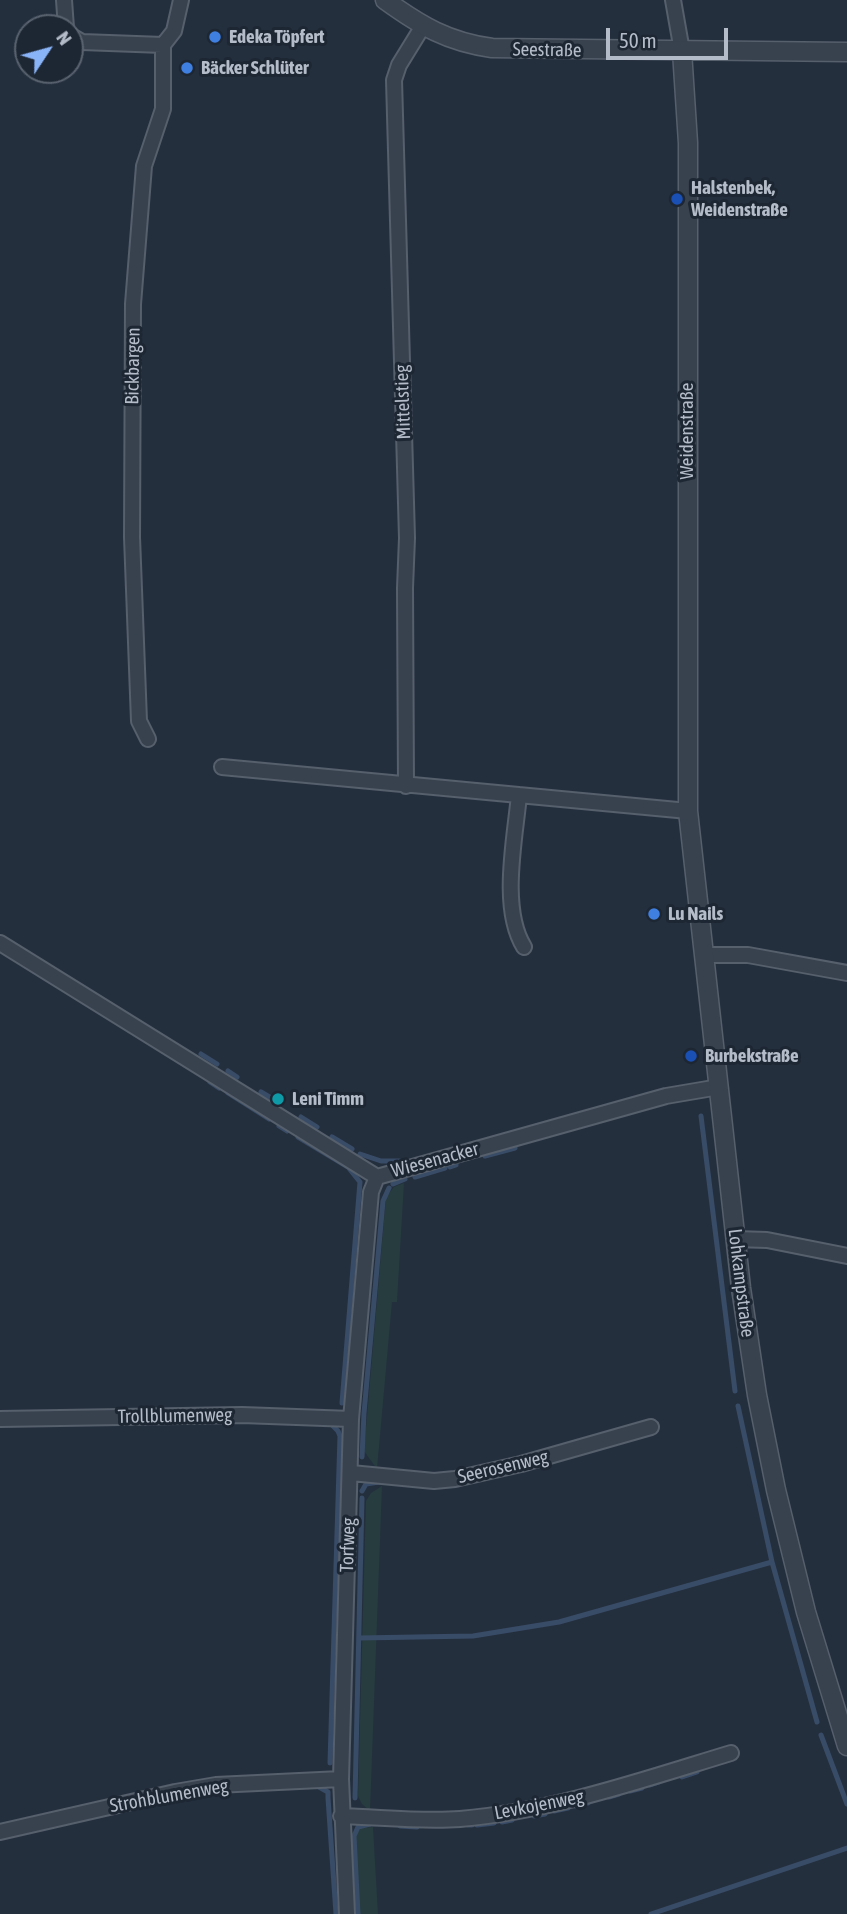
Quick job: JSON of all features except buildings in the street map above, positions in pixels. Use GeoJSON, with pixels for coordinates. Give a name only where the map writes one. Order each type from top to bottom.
{"type":"FeatureCollection","features":[{"type":"Feature","properties":{"kind":"street","name":"Bickbargen"},"geometry":{"type":"LineString","coordinates":[[148,739],[139,721],[132,537],[133,304],[144,166],[163,109],[163,45],[173,31],[181,0]]}},
{"type":"Feature","properties":{"kind":"street","name":"Seestraße"},"geometry":{"type":"LineString","coordinates":[[385,0],[423,26],[447,38],[475,46],[506,50],[847,52]]}},
{"type":"Feature","properties":{"kind":"street"},"geometry":{"type":"LineString","coordinates":[[673,0],[682,51]]}},
{"type":"Feature","properties":{"kind":"street","name":"Mittelstieg"},"geometry":{"type":"LineString","coordinates":[[402,785],[407,538],[394,80],[399,65],[423,26]]}},
{"type":"Feature","properties":{"kind":"street"},"geometry":{"type":"LineString","coordinates":[[84,42],[163,45]]}},
{"type":"Feature","properties":{"kind":"street","name":"Weidenstraße"},"geometry":{"type":"LineString","coordinates":[[682,51],[688,144],[688,811]]}},
{"type":"Feature","properties":{"kind":"street"},"geometry":{"type":"LineString","coordinates":[[222,767],[688,811]]}},
{"type":"Feature","properties":{"kind":"street"},"geometry":{"type":"LineString","coordinates":[[519,795],[511,893],[516,934],[524,947]]}},
{"type":"Feature","properties":{"kind":"street","name":"Lohkampstraße"},"geometry":{"type":"LineString","coordinates":[[688,811],[735,1239],[755,1386],[776,1490],[806,1612],[847,1746]]}},
{"type":"Feature","properties":{"kind":"street","name":"Wiesenacker"},"geometry":{"type":"LineString","coordinates":[[0,943],[377,1177],[666,1096],[704,1087],[719,1087]]}},
{"type":"Feature","properties":{"kind":"street"},"geometry":{"type":"LineString","coordinates":[[705,955],[748,955],[847,973]]}},
{"type":"Feature","properties":{"kind":"street","name":"Torfweg"},"geometry":{"type":"LineString","coordinates":[[347,1914],[341,1779],[351,1419],[371,1192],[377,1177]]}},
{"type":"Feature","properties":{"kind":"street"},"geometry":{"type":"LineString","coordinates":[[735,1239],[767,1240],[847,1256]]}},
{"type":"Feature","properties":{"kind":"street","name":"Trollblumenweg"},"geometry":{"type":"LineString","coordinates":[[0,1419],[242,1415],[351,1419]]}},
{"type":"Feature","properties":{"kind":"street","name":"Seerosenweg"},"geometry":{"type":"LineString","coordinates":[[351,1473],[434,1481],[455,1479],[651,1427]]}},
{"type":"Feature","properties":{"kind":"street","name":"Levkojenweg"},"geometry":{"type":"LineString","coordinates":[[341,1816],[447,1820],[497,1815],[602,1792],[732,1753]]}},
{"type":"Feature","properties":{"kind":"street","name":"Strohblumenweg"},"geometry":{"type":"LineString","coordinates":[[0,1832],[216,1785],[341,1779]]}},
{"type":"Feature","properties":{"kind":"green space"},"geometry":{"type":"Polygon","coordinates":[[[404,1183],[397,1302],[392,1302],[377,1469],[364,1451],[386,1197],[394,1187],[404,1183]]]}},
{"type":"Feature","properties":{"kind":"green space"},"geometry":{"type":"Polygon","coordinates":[[[382,1486],[370,1811],[358,1796],[366,1501],[371,1493],[382,1486]]]}},
{"type":"Feature","properties":{"kind":"green space"},"geometry":{"type":"Polygon","coordinates":[[[373,1827],[378,1914],[354,1914],[351,1833],[360,1828],[373,1827]]]}},
{"type":"Feature","properties":{"kind":"waterway"},"geometry":{"type":"LineString","coordinates":[[201,1054],[217,1064]]}},
{"type":"Feature","properties":{"kind":"waterway"},"geometry":{"type":"LineString","coordinates":[[228,1071],[237,1077]]}},
{"type":"Feature","properties":{"kind":"waterway"},"geometry":{"type":"LineString","coordinates":[[210,1082],[219,1088]]}},
{"type":"Feature","properties":{"kind":"waterway"},"geometry":{"type":"LineString","coordinates":[[261,1092],[276,1101]]}},
{"type":"Feature","properties":{"kind":"waterway"},"geometry":{"type":"LineString","coordinates":[[228,1093],[269,1119]]}},
{"type":"Feature","properties":{"kind":"waterway"},"geometry":{"type":"LineString","coordinates":[[701,1116],[735,1391]]}},
{"type":"Feature","properties":{"kind":"waterway"},"geometry":{"type":"LineString","coordinates":[[301,1117],[317,1127]]}},
{"type":"Feature","properties":{"kind":"waterway"},"geometry":{"type":"LineString","coordinates":[[279,1126],[287,1131]]}},
{"type":"Feature","properties":{"kind":"waterway"},"geometry":{"type":"LineString","coordinates":[[298,1137],[348,1167],[360,1182],[342,1403]]}},
{"type":"Feature","properties":{"kind":"waterway"},"geometry":{"type":"LineString","coordinates":[[332,1137],[352,1149]]}},
{"type":"Feature","properties":{"kind":"waterway"},"geometry":{"type":"LineString","coordinates":[[485,1156],[515,1148]]}},
{"type":"Feature","properties":{"kind":"waterway"},"geometry":{"type":"LineString","coordinates":[[360,1154],[381,1161],[402,1161]]}},
{"type":"Feature","properties":{"kind":"waterway"},"geometry":{"type":"LineString","coordinates":[[450,1167],[456,1165]]}},
{"type":"Feature","properties":{"kind":"waterway"},"geometry":{"type":"LineString","coordinates":[[415,1177],[445,1168]]}},
{"type":"Feature","properties":{"kind":"waterway"},"geometry":{"type":"LineString","coordinates":[[393,1184],[405,1179]]}},
{"type":"Feature","properties":{"kind":"waterway"},"geometry":{"type":"LineString","coordinates":[[362,1457],[383,1201],[389,1188]]}},
{"type":"Feature","properties":{"kind":"waterway"},"geometry":{"type":"LineString","coordinates":[[738,1406],[772,1562],[817,1722]]}},
{"type":"Feature","properties":{"kind":"waterway"},"geometry":{"type":"LineString","coordinates":[[330,1763],[340,1436],[333,1426]]}},
{"type":"Feature","properties":{"kind":"waterway"},"geometry":{"type":"LineString","coordinates":[[362,1491],[366,1484],[379,1482]]}},
{"type":"Feature","properties":{"kind":"waterway"},"geometry":{"type":"LineString","coordinates":[[355,1798],[362,1498]]}},
{"type":"Feature","properties":{"kind":"waterway"},"geometry":{"type":"LineString","coordinates":[[359,1638],[473,1636],[559,1622],[772,1562]]}},
{"type":"Feature","properties":{"kind":"waterway"},"geometry":{"type":"LineString","coordinates":[[821,1735],[847,1804]]}},
{"type":"Feature","properties":{"kind":"waterway"},"geometry":{"type":"LineString","coordinates":[[682,1777],[697,1772]]}},
{"type":"Feature","properties":{"kind":"waterway"},"geometry":{"type":"LineString","coordinates":[[650,1785],[659,1782]]}},
{"type":"Feature","properties":{"kind":"waterway"},"geometry":{"type":"LineString","coordinates":[[319,1787],[328,1792],[336,1914]]}},
{"type":"Feature","properties":{"kind":"waterway"},"geometry":{"type":"LineString","coordinates":[[630,1791],[642,1788]]}},
{"type":"Feature","properties":{"kind":"waterway"},"geometry":{"type":"LineString","coordinates":[[609,1797],[619,1794]]}},
{"type":"Feature","properties":{"kind":"waterway"},"geometry":{"type":"LineString","coordinates":[[575,1806],[588,1803]]}},
{"type":"Feature","properties":{"kind":"waterway"},"geometry":{"type":"LineString","coordinates":[[554,1811],[568,1808]]}},
{"type":"Feature","properties":{"kind":"waterway"},"geometry":{"type":"LineString","coordinates":[[534,1816],[545,1814]]}},
{"type":"Feature","properties":{"kind":"waterway"},"geometry":{"type":"LineString","coordinates":[[502,1822],[512,1820]]}},
{"type":"Feature","properties":{"kind":"waterway"},"geometry":{"type":"LineString","coordinates":[[477,1825],[494,1823]]}},
{"type":"Feature","properties":{"kind":"waterway"},"geometry":{"type":"LineString","coordinates":[[358,1914],[354,1836],[358,1827],[370,1824]]}},
{"type":"Feature","properties":{"kind":"waterway"},"geometry":{"type":"LineString","coordinates":[[400,1826],[417,1827]]}},
{"type":"Feature","properties":{"kind":"waterway"},"geometry":{"type":"LineString","coordinates":[[651,1914],[847,1848]]}},
{"type":"Feature","properties":{"kind":"place","name":"Edeka Töpfert"},"geometry":{"type":"Point","coordinates":[215,37]}},
{"type":"Feature","properties":{"kind":"place","name":"Bäcker Schlüter"},"geometry":{"type":"Point","coordinates":[187,68]}},
{"type":"Feature","properties":{"kind":"place","name":"Halstenbek, Weidenstraße"},"geometry":{"type":"Point","coordinates":[677,199]}},
{"type":"Feature","properties":{"kind":"place","name":"Lu Nails"},"geometry":{"type":"Point","coordinates":[654,914]}},
{"type":"Feature","properties":{"kind":"place","name":"Burbekstraße"},"geometry":{"type":"Point","coordinates":[691,1056]}},
{"type":"Feature","properties":{"kind":"place","name":"Leni Timm"},"geometry":{"type":"Point","coordinates":[278,1099]}}]}
